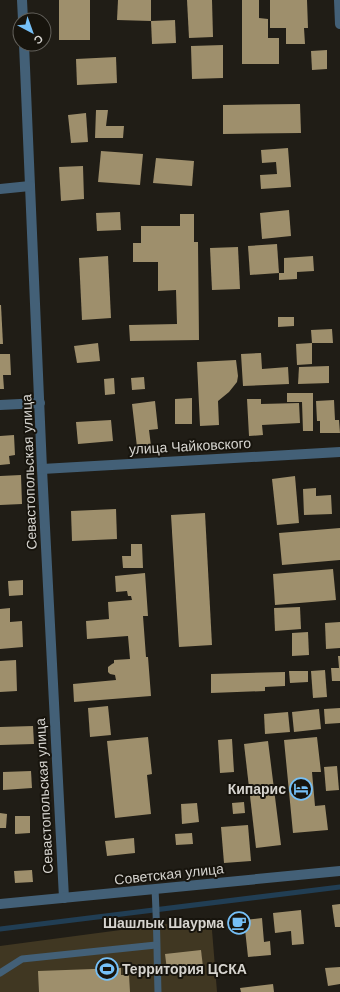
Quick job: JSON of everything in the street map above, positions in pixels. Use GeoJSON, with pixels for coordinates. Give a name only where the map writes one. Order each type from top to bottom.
{"type":"FeatureCollection","features":[{"type":"Feature","properties":{"kind":"street"},"geometry":{"type":"LineString","coordinates":[[22,0],[23,12]]}},
{"type":"Feature","properties":{"kind":"street"},"geometry":{"type":"LineString","coordinates":[[339,0],[340,24]]}},
{"type":"Feature","properties":{"kind":"street","name":"Севастопольская улица"},"geometry":{"type":"LineString","coordinates":[[24,52],[42,469],[64,898]]}},
{"type":"Feature","properties":{"kind":"street"},"geometry":{"type":"LineString","coordinates":[[0,189],[30,186]]}},
{"type":"Feature","properties":{"kind":"street"},"geometry":{"type":"LineString","coordinates":[[0,405],[40,403]]}},
{"type":"Feature","properties":{"kind":"street","name":"улица Чайковского"},"geometry":{"type":"LineString","coordinates":[[42,469],[340,452]]}},
{"type":"Feature","properties":{"kind":"street","name":"Советская улица"},"geometry":{"type":"LineString","coordinates":[[0,904],[340,871]]}},
{"type":"Feature","properties":{"kind":"lane"},"geometry":{"type":"LineString","coordinates":[[155,889],[158,992]]}},
{"type":"Feature","properties":{"kind":"lane"},"geometry":{"type":"LineString","coordinates":[[0,973],[22,959],[156,945]]}},
{"type":"Feature","properties":{"kind":"shaded area","name":"Территория ЦСКА"},"geometry":{"type":"Polygon","coordinates":[[[211,918],[217,992],[0,992],[0,946],[211,918]]]}},
{"type":"Feature","properties":{"kind":"building"},"geometry":{"type":"Polygon","coordinates":[[[59,0],[90,0],[90,40],[59,40],[59,0]]]}},
{"type":"Feature","properties":{"kind":"building"},"geometry":{"type":"Polygon","coordinates":[[[118,0],[151,0],[151,21],[117,20],[118,0]]]}},
{"type":"Feature","properties":{"kind":"building"},"geometry":{"type":"Polygon","coordinates":[[[187,0],[212,0],[213,37],[189,38],[187,0]]]}},
{"type":"Feature","properties":{"kind":"building"},"geometry":{"type":"Polygon","coordinates":[[[242,0],[259,0],[259,18],[268,19],[268,38],[279,38],[279,64],[242,64],[242,0]]]}},
{"type":"Feature","properties":{"kind":"building"},"geometry":{"type":"Polygon","coordinates":[[[270,0],[307,0],[308,28],[304,28],[305,44],[286,44],[286,28],[270,28],[270,0]]]}},
{"type":"Feature","properties":{"kind":"building"},"geometry":{"type":"Polygon","coordinates":[[[175,20],[176,43],[152,44],[151,21],[175,20]]]}},
{"type":"Feature","properties":{"kind":"building"},"geometry":{"type":"Polygon","coordinates":[[[223,45],[223,78],[192,79],[191,46],[223,45]]]}},
{"type":"Feature","properties":{"kind":"building"},"geometry":{"type":"Polygon","coordinates":[[[327,50],[327,69],[312,70],[311,51],[327,50]]]}},
{"type":"Feature","properties":{"kind":"building"},"geometry":{"type":"Polygon","coordinates":[[[116,57],[117,83],[77,85],[76,59],[116,57]]]}},
{"type":"Feature","properties":{"kind":"building"},"geometry":{"type":"Polygon","coordinates":[[[300,104],[301,133],[223,134],[223,105],[300,104]]]}},
{"type":"Feature","properties":{"kind":"building"},"geometry":{"type":"Polygon","coordinates":[[[96,110],[108,110],[106,126],[124,126],[123,138],[95,138],[96,110]]]}},
{"type":"Feature","properties":{"kind":"building"},"geometry":{"type":"Polygon","coordinates":[[[86,113],[88,142],[71,143],[68,115],[86,113]]]}},
{"type":"Feature","properties":{"kind":"building"},"geometry":{"type":"Polygon","coordinates":[[[288,148],[291,187],[261,189],[260,175],[277,174],[276,162],[262,163],[261,150],[288,148]]]}},
{"type":"Feature","properties":{"kind":"building"},"geometry":{"type":"Polygon","coordinates":[[[101,151],[143,154],[140,185],[98,182],[101,151]]]}},
{"type":"Feature","properties":{"kind":"building"},"geometry":{"type":"Polygon","coordinates":[[[156,158],[194,161],[192,186],[153,183],[156,158]]]}},
{"type":"Feature","properties":{"kind":"building"},"geometry":{"type":"Polygon","coordinates":[[[83,166],[84,199],[61,201],[59,167],[83,166]]]}},
{"type":"Feature","properties":{"kind":"building"},"geometry":{"type":"Polygon","coordinates":[[[289,210],[291,236],[262,239],[260,213],[289,210]]]}},
{"type":"Feature","properties":{"kind":"building"},"geometry":{"type":"Polygon","coordinates":[[[120,212],[121,230],[97,231],[96,213],[120,212]]]}},
{"type":"Feature","properties":{"kind":"building"},"geometry":{"type":"Polygon","coordinates":[[[180,214],[194,214],[194,242],[198,242],[199,340],[130,341],[129,325],[177,324],[176,290],[158,291],[158,262],[133,262],[133,243],[141,243],[141,226],[180,226],[180,214]]]}},
{"type":"Feature","properties":{"kind":"building"},"geometry":{"type":"Polygon","coordinates":[[[277,244],[279,273],[250,275],[248,246],[277,244]]]}},
{"type":"Feature","properties":{"kind":"building"},"geometry":{"type":"Polygon","coordinates":[[[238,247],[240,289],[212,290],[210,248],[238,247]]]}},
{"type":"Feature","properties":{"kind":"building"},"geometry":{"type":"Polygon","coordinates":[[[108,256],[111,318],[82,320],[79,258],[108,256]]]}},
{"type":"Feature","properties":{"kind":"building"},"geometry":{"type":"Polygon","coordinates":[[[313,256],[314,271],[297,272],[297,279],[279,280],[279,273],[284,273],[284,258],[313,256]]]}},
{"type":"Feature","properties":{"kind":"building"},"geometry":{"type":"Polygon","coordinates":[[[1,305],[3,344],[0,344],[1,305]]]}},
{"type":"Feature","properties":{"kind":"building"},"geometry":{"type":"Polygon","coordinates":[[[278,317],[294,317],[294,326],[278,327],[278,317]]]}},
{"type":"Feature","properties":{"kind":"building"},"geometry":{"type":"Polygon","coordinates":[[[332,329],[333,343],[312,343],[311,330],[332,329]]]}},
{"type":"Feature","properties":{"kind":"building"},"geometry":{"type":"Polygon","coordinates":[[[98,343],[100,361],[77,363],[74,346],[98,343]]]}},
{"type":"Feature","properties":{"kind":"building"},"geometry":{"type":"Polygon","coordinates":[[[312,343],[312,364],[297,365],[296,344],[312,343]]]}},
{"type":"Feature","properties":{"kind":"building"},"geometry":{"type":"Polygon","coordinates":[[[261,353],[262,369],[288,367],[289,384],[243,386],[241,354],[261,353]]]}},
{"type":"Feature","properties":{"kind":"building"},"geometry":{"type":"Polygon","coordinates":[[[0,354],[10,354],[11,375],[3,375],[4,389],[0,389],[0,354]]]}},
{"type":"Feature","properties":{"kind":"building"},"geometry":{"type":"Polygon","coordinates":[[[236,360],[238,376],[237,382],[229,392],[218,401],[219,425],[200,426],[197,362],[236,360]]]}},
{"type":"Feature","properties":{"kind":"building"},"geometry":{"type":"Polygon","coordinates":[[[329,366],[329,383],[298,384],[299,367],[329,366]]]}},
{"type":"Feature","properties":{"kind":"building"},"geometry":{"type":"Polygon","coordinates":[[[144,377],[145,389],[132,390],[131,378],[144,377]]]}},
{"type":"Feature","properties":{"kind":"building"},"geometry":{"type":"Polygon","coordinates":[[[114,378],[115,394],[105,395],[104,379],[114,378]]]}},
{"type":"Feature","properties":{"kind":"building"},"geometry":{"type":"Polygon","coordinates":[[[287,393],[313,393],[313,431],[303,431],[302,402],[287,402],[287,393]]]}},
{"type":"Feature","properties":{"kind":"building"},"geometry":{"type":"Polygon","coordinates":[[[192,398],[192,424],[175,424],[175,399],[192,398]]]}},
{"type":"Feature","properties":{"kind":"building"},"geometry":{"type":"Polygon","coordinates":[[[247,399],[261,399],[261,404],[299,403],[300,423],[262,425],[263,435],[249,436],[247,399]]]}},
{"type":"Feature","properties":{"kind":"building"},"geometry":{"type":"Polygon","coordinates":[[[334,400],[335,420],[339,420],[340,433],[320,433],[320,421],[317,421],[316,401],[334,400]]]}},
{"type":"Feature","properties":{"kind":"building"},"geometry":{"type":"Polygon","coordinates":[[[155,401],[158,429],[149,430],[151,446],[137,447],[132,404],[155,401]]]}},
{"type":"Feature","properties":{"kind":"building"},"geometry":{"type":"Polygon","coordinates":[[[111,420],[113,441],[78,444],[76,422],[111,420]]]}},
{"type":"Feature","properties":{"kind":"building"},"geometry":{"type":"Polygon","coordinates":[[[14,435],[15,455],[9,456],[10,464],[0,465],[0,436],[14,435]]]}},
{"type":"Feature","properties":{"kind":"building"},"geometry":{"type":"Polygon","coordinates":[[[21,475],[22,504],[0,505],[0,476],[21,475]]]}},
{"type":"Feature","properties":{"kind":"building"},"geometry":{"type":"Polygon","coordinates":[[[295,476],[299,523],[277,525],[272,479],[295,476]]]}},
{"type":"Feature","properties":{"kind":"building"},"geometry":{"type":"Polygon","coordinates":[[[316,488],[316,496],[331,495],[332,514],[304,515],[303,489],[316,488]]]}},
{"type":"Feature","properties":{"kind":"building"},"geometry":{"type":"Polygon","coordinates":[[[116,509],[117,539],[72,541],[71,511],[116,509]]]}},
{"type":"Feature","properties":{"kind":"building"},"geometry":{"type":"Polygon","coordinates":[[[205,513],[212,645],[179,647],[171,515],[205,513]]]}},
{"type":"Feature","properties":{"kind":"building"},"geometry":{"type":"Polygon","coordinates":[[[340,528],[340,560],[282,565],[279,533],[340,528]]]}},
{"type":"Feature","properties":{"kind":"building"},"geometry":{"type":"Polygon","coordinates":[[[131,544],[142,544],[143,568],[123,568],[122,556],[131,556],[131,544]]]}},
{"type":"Feature","properties":{"kind":"building"},"geometry":{"type":"Polygon","coordinates":[[[333,569],[336,600],[275,605],[273,574],[333,569]]]}},
{"type":"Feature","properties":{"kind":"building"},"geometry":{"type":"Polygon","coordinates":[[[145,573],[148,616],[143,616],[151,696],[74,702],[73,684],[116,680],[115,675],[108,672],[108,667],[114,663],[114,660],[130,659],[128,636],[87,639],[86,621],[109,619],[108,602],[132,600],[131,596],[128,596],[127,591],[116,592],[115,576],[145,573]]]}},
{"type":"Feature","properties":{"kind":"building"},"geometry":{"type":"Polygon","coordinates":[[[23,580],[23,595],[9,596],[8,581],[23,580]]]}},
{"type":"Feature","properties":{"kind":"building"},"geometry":{"type":"Polygon","coordinates":[[[300,607],[301,629],[275,631],[274,608],[300,607]]]}},
{"type":"Feature","properties":{"kind":"building"},"geometry":{"type":"Polygon","coordinates":[[[10,608],[10,622],[22,621],[23,647],[0,649],[0,609],[10,608]]]}},
{"type":"Feature","properties":{"kind":"building"},"geometry":{"type":"Polygon","coordinates":[[[340,622],[340,648],[326,649],[325,623],[340,622]]]}},
{"type":"Feature","properties":{"kind":"building"},"geometry":{"type":"Polygon","coordinates":[[[308,632],[309,655],[292,656],[292,633],[308,632]]]}},
{"type":"Feature","properties":{"kind":"building"},"geometry":{"type":"Polygon","coordinates":[[[338,656],[340,656],[340,681],[332,681],[331,668],[339,668],[338,656]]]}},
{"type":"Feature","properties":{"kind":"building"},"geometry":{"type":"Polygon","coordinates":[[[16,660],[17,691],[0,692],[0,661],[16,660]]]}},
{"type":"Feature","properties":{"kind":"building"},"geometry":{"type":"Polygon","coordinates":[[[325,670],[327,697],[313,698],[311,671],[325,670]]]}},
{"type":"Feature","properties":{"kind":"building"},"geometry":{"type":"Polygon","coordinates":[[[289,671],[308,671],[308,682],[290,683],[289,671]]]}},
{"type":"Feature","properties":{"kind":"building"},"geometry":{"type":"Polygon","coordinates":[[[285,672],[285,686],[265,687],[265,691],[211,693],[211,674],[285,672]]]}},
{"type":"Feature","properties":{"kind":"building"},"geometry":{"type":"Polygon","coordinates":[[[108,706],[111,735],[90,737],[88,708],[108,706]]]}},
{"type":"Feature","properties":{"kind":"building"},"geometry":{"type":"Polygon","coordinates":[[[340,708],[340,723],[325,724],[324,709],[340,708]]]}},
{"type":"Feature","properties":{"kind":"building"},"geometry":{"type":"Polygon","coordinates":[[[319,709],[321,729],[294,732],[292,712],[319,709]]]}},
{"type":"Feature","properties":{"kind":"building"},"geometry":{"type":"Polygon","coordinates":[[[288,712],[290,732],[265,734],[264,714],[288,712]]]}},
{"type":"Feature","properties":{"kind":"building"},"geometry":{"type":"Polygon","coordinates":[[[33,726],[34,744],[0,745],[0,727],[33,726]]]}},
{"type":"Feature","properties":{"kind":"building"},"geometry":{"type":"Polygon","coordinates":[[[148,737],[152,774],[147,775],[151,814],[115,818],[107,741],[148,737]]]}},
{"type":"Feature","properties":{"kind":"building","name":"Кипарис"},"geometry":{"type":"Polygon","coordinates":[[[317,737],[321,772],[312,772],[315,806],[325,805],[328,830],[293,833],[284,740],[317,737]]]}},
{"type":"Feature","properties":{"kind":"building"},"geometry":{"type":"Polygon","coordinates":[[[232,739],[234,772],[220,773],[218,740],[232,739]]]}},
{"type":"Feature","properties":{"kind":"building"},"geometry":{"type":"Polygon","coordinates":[[[268,741],[281,845],[256,848],[244,744],[268,741]]]}},
{"type":"Feature","properties":{"kind":"building"},"geometry":{"type":"Polygon","coordinates":[[[337,766],[339,790],[326,791],[324,767],[337,766]]]}},
{"type":"Feature","properties":{"kind":"building"},"geometry":{"type":"Polygon","coordinates":[[[31,771],[32,788],[3,790],[3,772],[31,771]]]}},
{"type":"Feature","properties":{"kind":"building"},"geometry":{"type":"Polygon","coordinates":[[[244,802],[245,813],[233,814],[232,803],[244,802]]]}},
{"type":"Feature","properties":{"kind":"building"},"geometry":{"type":"Polygon","coordinates":[[[197,803],[199,822],[182,824],[181,804],[197,803]]]}},
{"type":"Feature","properties":{"kind":"building"},"geometry":{"type":"Polygon","coordinates":[[[0,813],[7,814],[6,828],[0,828],[0,813]]]}},
{"type":"Feature","properties":{"kind":"building"},"geometry":{"type":"Polygon","coordinates":[[[15,816],[30,816],[30,833],[15,834],[15,816]]]}},
{"type":"Feature","properties":{"kind":"building"},"geometry":{"type":"Polygon","coordinates":[[[248,825],[251,861],[224,863],[221,827],[248,825]]]}},
{"type":"Feature","properties":{"kind":"building"},"geometry":{"type":"Polygon","coordinates":[[[192,833],[193,844],[176,845],[175,834],[192,833]]]}},
{"type":"Feature","properties":{"kind":"building"},"geometry":{"type":"Polygon","coordinates":[[[134,838],[135,853],[107,856],[105,841],[134,838]]]}},
{"type":"Feature","properties":{"kind":"building"},"geometry":{"type":"Polygon","coordinates":[[[32,870],[33,882],[15,883],[14,871],[32,870]]]}},
{"type":"Feature","properties":{"kind":"building"},"geometry":{"type":"Polygon","coordinates":[[[340,904],[340,927],[335,927],[332,905],[340,904]]]}},
{"type":"Feature","properties":{"kind":"building"},"geometry":{"type":"Polygon","coordinates":[[[301,910],[304,944],[292,945],[291,931],[275,933],[273,913],[301,910]]]}},
{"type":"Feature","properties":{"kind":"building"},"geometry":{"type":"Polygon","coordinates":[[[262,918],[264,942],[270,941],[271,955],[248,957],[244,920],[262,918]]]}},
{"type":"Feature","properties":{"kind":"building"},"geometry":{"type":"Polygon","coordinates":[[[201,950],[203,967],[167,970],[165,954],[201,950]]]}},
{"type":"Feature","properties":{"kind":"building"},"geometry":{"type":"Polygon","coordinates":[[[340,967],[340,984],[328,986],[325,968],[340,967]]]}},
{"type":"Feature","properties":{"kind":"building"},"geometry":{"type":"Polygon","coordinates":[[[121,968],[121,975],[129,975],[130,992],[39,992],[38,971],[121,968]]]}},
{"type":"Feature","properties":{"kind":"building"},"geometry":{"type":"Polygon","coordinates":[[[273,984],[274,992],[241,992],[240,988],[273,984]]]}},
{"type":"Feature","properties":{"kind":"waterway"},"geometry":{"type":"LineString","coordinates":[[0,929],[340,887]]}},
{"type":"Feature","properties":{"kind":"place","name":"Кипарис"},"geometry":{"type":"Point","coordinates":[301,789]}},
{"type":"Feature","properties":{"kind":"place","name":"Шашлык Шаурма"},"geometry":{"type":"Point","coordinates":[239,923]}},
{"type":"Feature","properties":{"kind":"place","name":"Территория ЦСКА"},"geometry":{"type":"Point","coordinates":[107,969]}}]}
